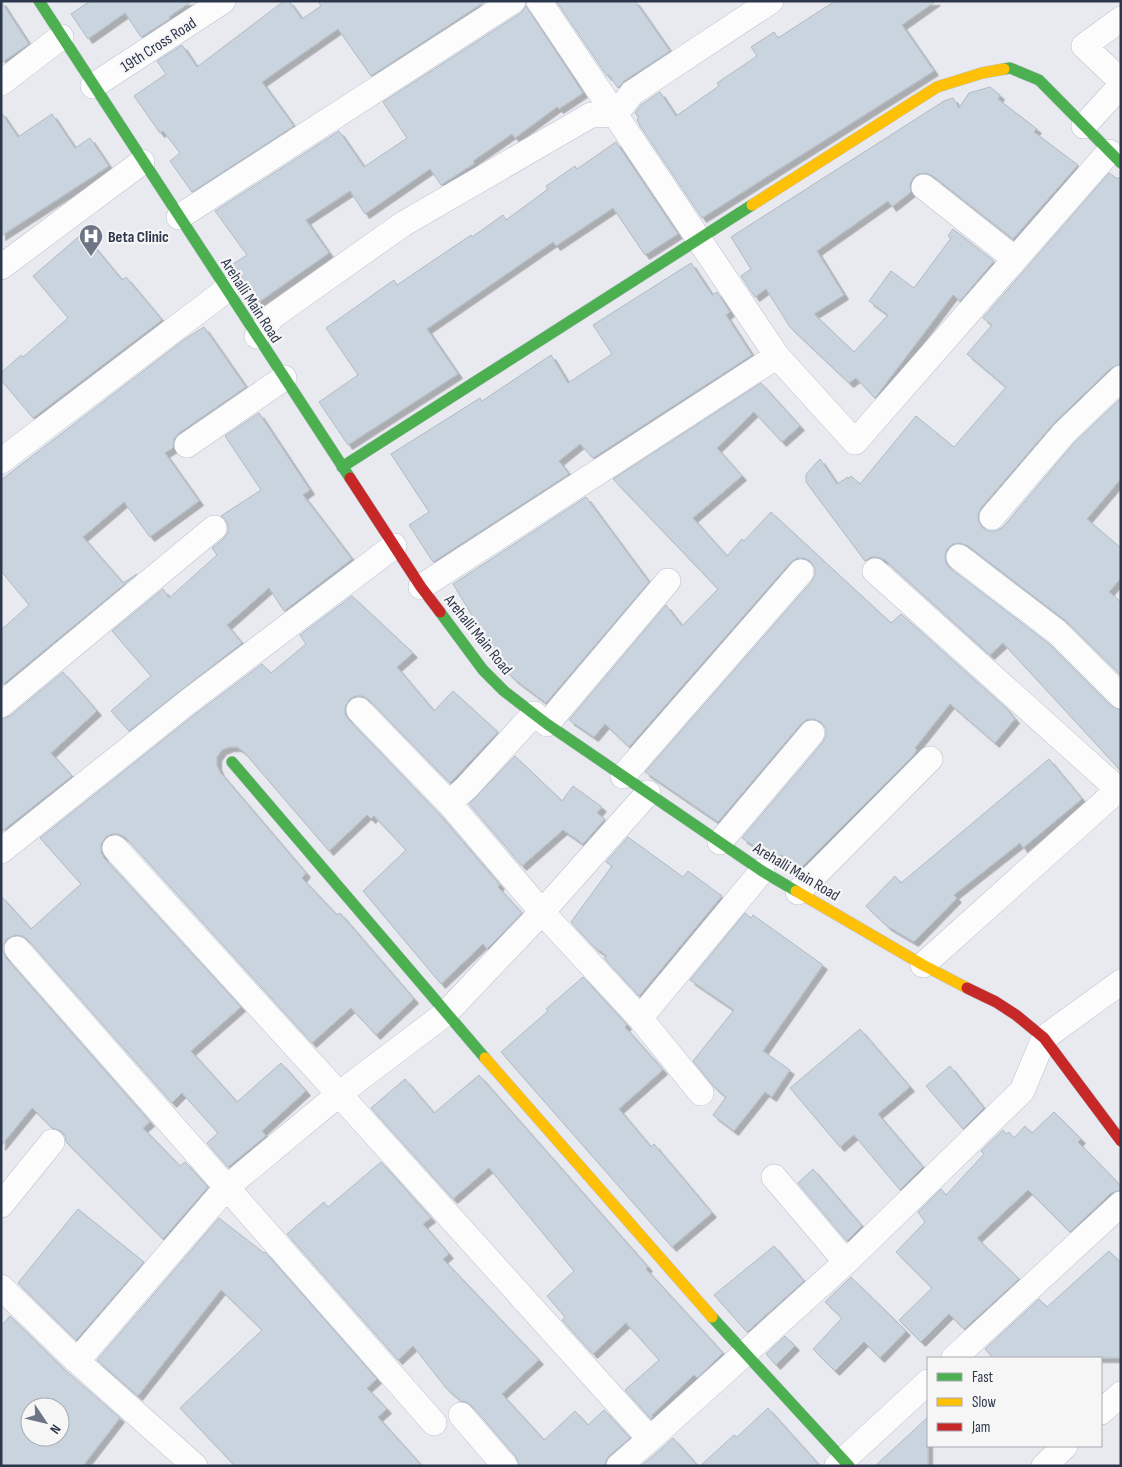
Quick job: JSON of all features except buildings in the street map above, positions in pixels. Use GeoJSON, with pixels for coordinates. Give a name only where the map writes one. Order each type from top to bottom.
{"type":"FeatureCollection","features":[{"type":"Feature","properties":{"kind":"street","name":"Arehalli Main Road"},"geometry":{"type":"LineString","coordinates":[[39,1],[142,162],[394,546],[483,670],[504,691],[541,719],[762,871],[923,965],[996,1002],[1016,1015],[1044,1038],[1121,1140]]}},
{"type":"Feature","properties":{"kind":"street","name":"19th Cross Road"},"geometry":{"type":"LineString","coordinates":[[93,86],[223,1]]}},
{"type":"Feature","properties":{"kind":"street"},"geometry":{"type":"LineString","coordinates":[[178,217],[513,1]]}},
{"type":"Feature","properties":{"kind":"street"},"geometry":{"type":"LineString","coordinates":[[342,467],[698,240],[937,86],[982,73],[1010,68],[1039,80],[1115,157],[1015,259],[855,442],[777,356],[698,240],[616,114],[539,1]]}},
{"type":"Feature","properties":{"kind":"street"},"geometry":{"type":"LineString","coordinates":[[257,336],[273,316],[403,224],[591,116],[616,114],[632,93],[770,1]]}},
{"type":"Feature","properties":{"kind":"street"},"geometry":{"type":"LineString","coordinates":[[1121,19],[1084,46],[1121,81]]}},
{"type":"Feature","properties":{"kind":"street"},"geometry":{"type":"LineString","coordinates":[[1,83],[61,37]]}},
{"type":"Feature","properties":{"kind":"street"},"geometry":{"type":"LineString","coordinates":[[1084,126],[1121,85]]}},
{"type":"Feature","properties":{"kind":"street"},"geometry":{"type":"LineString","coordinates":[[1,267],[142,162]]}},
{"type":"Feature","properties":{"kind":"street"},"geometry":{"type":"LineString","coordinates":[[924,187],[1015,259]]}},
{"type":"Feature","properties":{"kind":"street"},"geometry":{"type":"LineString","coordinates":[[1,461],[226,290]]}},
{"type":"Feature","properties":{"kind":"street"},"geometry":{"type":"LineString","coordinates":[[421,586],[777,356]]}},
{"type":"Feature","properties":{"kind":"street"},"geometry":{"type":"LineString","coordinates":[[187,445],[284,378]]}},
{"type":"Feature","properties":{"kind":"street"},"geometry":{"type":"LineString","coordinates":[[992,516],[1064,433],[1121,378]]}},
{"type":"Feature","properties":{"kind":"street"},"geometry":{"type":"LineString","coordinates":[[1,705],[214,528]]}},
{"type":"Feature","properties":{"kind":"street"},"geometry":{"type":"LineString","coordinates":[[5,841],[394,546]]}},
{"type":"Feature","properties":{"kind":"street"},"geometry":{"type":"LineString","coordinates":[[959,557],[1057,632],[1121,696]]}},
{"type":"Feature","properties":{"kind":"street"},"geometry":{"type":"LineString","coordinates":[[875,571],[1120,790],[923,965]]}},
{"type":"Feature","properties":{"kind":"street"},"geometry":{"type":"LineString","coordinates":[[623,776],[801,572]]}},
{"type":"Feature","properties":{"kind":"street"},"geometry":{"type":"LineString","coordinates":[[449,803],[541,719],[668,581]]}},
{"type":"Feature","properties":{"kind":"street"},"geometry":{"type":"LineString","coordinates":[[360,710],[449,803],[542,912],[640,1018],[701,1093]]}},
{"type":"Feature","properties":{"kind":"street"},"geometry":{"type":"LineString","coordinates":[[720,842],[812,733]]}},
{"type":"Feature","properties":{"kind":"street"},"geometry":{"type":"LineString","coordinates":[[798,892],[930,758]]}},
{"type":"Feature","properties":{"kind":"street"},"geometry":{"type":"LineString","coordinates":[[232,762],[446,1012],[843,1464],[927,1383]]}},
{"type":"Feature","properties":{"kind":"street"},"geometry":{"type":"LineString","coordinates":[[77,1361],[226,1188],[339,1094],[446,1012],[542,912],[648,793]]}},
{"type":"Feature","properties":{"kind":"street"},"geometry":{"type":"LineString","coordinates":[[115,848],[650,1439]]}},
{"type":"Feature","properties":{"kind":"street"},"geometry":{"type":"LineString","coordinates":[[640,1018],[762,871]]}},
{"type":"Feature","properties":{"kind":"street"},"geometry":{"type":"LineString","coordinates":[[17,949],[434,1423]]}},
{"type":"Feature","properties":{"kind":"street"},"geometry":{"type":"LineString","coordinates":[[619,1466],[846,1262],[1022,1091],[1044,1038],[1121,982]]}},
{"type":"Feature","properties":{"kind":"street"},"geometry":{"type":"LineString","coordinates":[[1,1206],[52,1142]]}},
{"type":"Feature","properties":{"kind":"street"},"geometry":{"type":"LineString","coordinates":[[774,1177],[846,1262]]}},
{"type":"Feature","properties":{"kind":"street"},"geometry":{"type":"LineString","coordinates":[[955,1357],[1121,1204]]}},
{"type":"Feature","properties":{"kind":"street"},"geometry":{"type":"LineString","coordinates":[[1,1287],[77,1361],[195,1466]]}},
{"type":"Feature","properties":{"kind":"street"},"geometry":{"type":"LineString","coordinates":[[1102,1411],[1121,1394]]}},
{"type":"Feature","properties":{"kind":"street"},"geometry":{"type":"LineString","coordinates":[[461,1415],[505,1466]]}},
{"type":"Feature","properties":{"kind":"street"},"geometry":{"type":"LineString","coordinates":[[1044,1466],[1064,1447]]}},
{"type":"Feature","properties":{"kind":"traffic: fast"},"geometry":{"type":"LineString","coordinates":[[39,1],[350,478]]}},
{"type":"Feature","properties":{"kind":"traffic: fast"},"geometry":{"type":"LineString","coordinates":[[1004,69],[1010,68],[1039,80],[1121,163]]}},
{"type":"Feature","properties":{"kind":"traffic: fast"},"geometry":{"type":"LineString","coordinates":[[342,467],[752,205]]}},
{"type":"Feature","properties":{"kind":"traffic: fast"},"geometry":{"type":"LineString","coordinates":[[440,612],[483,670],[504,691],[547,724],[762,871],[796,891]]}},
{"type":"Feature","properties":{"kind":"traffic: fast"},"geometry":{"type":"LineString","coordinates":[[232,762],[485,1058]]}},
{"type":"Feature","properties":{"kind":"traffic: fast"},"geometry":{"type":"LineString","coordinates":[[712,1317],[849,1466]]}},
{"type":"Feature","properties":{"kind":"traffic: slow"},"geometry":{"type":"LineString","coordinates":[[752,205],[937,87],[982,73],[1004,69]]}},
{"type":"Feature","properties":{"kind":"traffic: slow"},"geometry":{"type":"LineString","coordinates":[[796,891],[923,965],[967,988]]}},
{"type":"Feature","properties":{"kind":"traffic: slow"},"geometry":{"type":"LineString","coordinates":[[485,1058],[712,1317]]}},
{"type":"Feature","properties":{"kind":"traffic: jam"},"geometry":{"type":"LineString","coordinates":[[350,478],[421,587],[440,612]]}},
{"type":"Feature","properties":{"kind":"traffic: jam"},"geometry":{"type":"LineString","coordinates":[[967,988],[996,1002],[1016,1015],[1044,1038],[1121,1141]]}},
{"type":"Feature","properties":{"kind":"place","name":"Beta Clinic"},"geometry":{"type":"Point","coordinates":[91,257]}}]}
